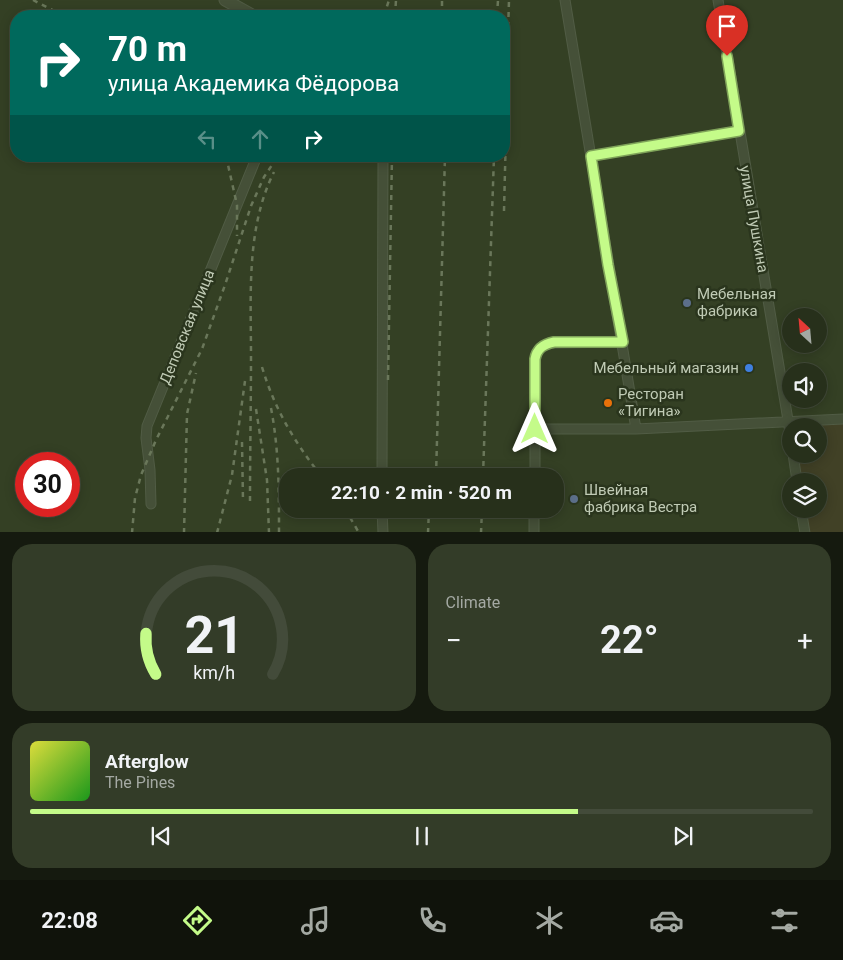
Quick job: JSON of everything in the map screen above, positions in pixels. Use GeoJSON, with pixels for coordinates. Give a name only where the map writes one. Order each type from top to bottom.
{"type":"FeatureCollection","features":[{"type":"Feature","properties":{"kind":"street"},"geometry":{"type":"LineString","coordinates":[[225,0],[243,10]]}},
{"type":"Feature","properties":{"kind":"street"},"geometry":{"type":"LineString","coordinates":[[565,0],[636,429]]}},
{"type":"Feature","properties":{"kind":"street","name":"улица Пушкина"},"geometry":{"type":"LineString","coordinates":[[718,0],[788,418]]}},
{"type":"Feature","properties":{"kind":"street"},"geometry":{"type":"LineString","coordinates":[[591,156],[739,131]]}},
{"type":"Feature","properties":{"kind":"street","name":"Деповская улица"},"geometry":{"type":"LineString","coordinates":[[151,504],[150,470],[146,438],[147,426],[256,162]]}},
{"type":"Feature","properties":{"kind":"street"},"geometry":{"type":"LineString","coordinates":[[382,468],[383,162]]}},
{"type":"Feature","properties":{"kind":"street"},"geometry":{"type":"LineString","coordinates":[[535,468],[535,359],[538,350],[554,342],[623,342]]}},
{"type":"Feature","properties":{"kind":"street"},"geometry":{"type":"LineString","coordinates":[[827,420],[843,419]]}},
{"type":"Feature","properties":{"kind":"street"},"geometry":{"type":"LineString","coordinates":[[535,429],[636,429],[782,421]]}},
{"type":"Feature","properties":{"kind":"street"},"geometry":{"type":"LineString","coordinates":[[382,518],[383,532]]}},
{"type":"Feature","properties":{"kind":"street"},"geometry":{"type":"LineString","coordinates":[[534,518],[534,532]]}},
{"type":"Feature","properties":{"kind":"street"},"geometry":{"type":"LineString","coordinates":[[803,518],[805,532]]}},
{"type":"Feature","properties":{"kind":"shaded area"},"geometry":{"type":"Polygon","coordinates":[[[843,421],[843,532],[808,532],[806,518],[827,518],[827,473],[800,473],[798,463],[827,463],[827,422],[843,421]]]}},
{"type":"Feature","properties":{"kind":"railway"},"geometry":{"type":"LineString","coordinates":[[33,0],[52,10]]}},
{"type":"Feature","properties":{"kind":"railway"},"geometry":{"type":"LineString","coordinates":[[386,10],[389,0]]}},
{"type":"Feature","properties":{"kind":"railway"},"geometry":{"type":"LineString","coordinates":[[395,10],[396,0]]}},
{"type":"Feature","properties":{"kind":"railway"},"geometry":{"type":"LineString","coordinates":[[442,0],[442,10]]}},
{"type":"Feature","properties":{"kind":"railway"},"geometry":{"type":"LineString","coordinates":[[497,10],[498,0]]}},
{"type":"Feature","properties":{"kind":"railway"},"geometry":{"type":"LineString","coordinates":[[509,0],[509,10]]}},
{"type":"Feature","properties":{"kind":"railway"},"geometry":{"type":"LineString","coordinates":[[227,162],[237,205],[237,236]]}},
{"type":"Feature","properties":{"kind":"railway"},"geometry":{"type":"LineString","coordinates":[[132,532],[135,498],[141,475],[156,440],[202,349],[251,206],[264,177],[274,162]]}},
{"type":"Feature","properties":{"kind":"railway"},"geometry":{"type":"LineString","coordinates":[[388,380],[392,162]]}},
{"type":"Feature","properties":{"kind":"railway"},"geometry":{"type":"LineString","coordinates":[[436,468],[445,162]]}},
{"type":"Feature","properties":{"kind":"railway"},"geometry":{"type":"LineString","coordinates":[[483,468],[494,162]]}},
{"type":"Feature","properties":{"kind":"railway"},"geometry":{"type":"LineString","coordinates":[[504,211],[505,162]]}},
{"type":"Feature","properties":{"kind":"railway"},"geometry":{"type":"LineString","coordinates":[[250,501],[252,262],[254,238],[259,216],[265,193],[274,172]]}},
{"type":"Feature","properties":{"kind":"railway"},"geometry":{"type":"LineString","coordinates":[[262,367],[279,411],[315,468]]}},
{"type":"Feature","properties":{"kind":"railway"},"geometry":{"type":"LineString","coordinates":[[184,532],[187,414],[196,373]]}},
{"type":"Feature","properties":{"kind":"railway"},"geometry":{"type":"LineString","coordinates":[[217,532],[232,475],[245,381]]}},
{"type":"Feature","properties":{"kind":"railway"},"geometry":{"type":"LineString","coordinates":[[271,408],[277,455],[279,532]]}},
{"type":"Feature","properties":{"kind":"railway"},"geometry":{"type":"LineString","coordinates":[[256,409],[267,480],[269,532]]}},
{"type":"Feature","properties":{"kind":"railway"},"geometry":{"type":"LineString","coordinates":[[242,442],[243,501]]}},
{"type":"Feature","properties":{"kind":"railway"},"geometry":{"type":"LineString","coordinates":[[350,518],[358,531]]}},
{"type":"Feature","properties":{"kind":"railway"},"geometry":{"type":"LineString","coordinates":[[428,532],[429,518]]}},
{"type":"Feature","properties":{"kind":"railway"},"geometry":{"type":"LineString","coordinates":[[481,532],[482,518]]}},
{"type":"Feature","properties":{"kind":"place","name":"Мебельная фабрика"},"geometry":{"type":"Point","coordinates":[687,303]}},
{"type":"Feature","properties":{"kind":"place","name":"Мебельный магазин"},"geometry":{"type":"Point","coordinates":[749,368]}},
{"type":"Feature","properties":{"kind":"place","name":"Ресторан «Тигина»"},"geometry":{"type":"Point","coordinates":[608,403]}},
{"type":"Feature","properties":{"kind":"place","name":"Швейная фабрика Вестра"},"geometry":{"type":"Point","coordinates":[574,499]}},
{"type":"Feature","properties":{"kind":"route"},"geometry":{"type":"LineString","coordinates":[[535,429],[535,359],[538,350],[554,342],[623,342],[608,265],[591,156],[739,131],[727,56]]}}]}
